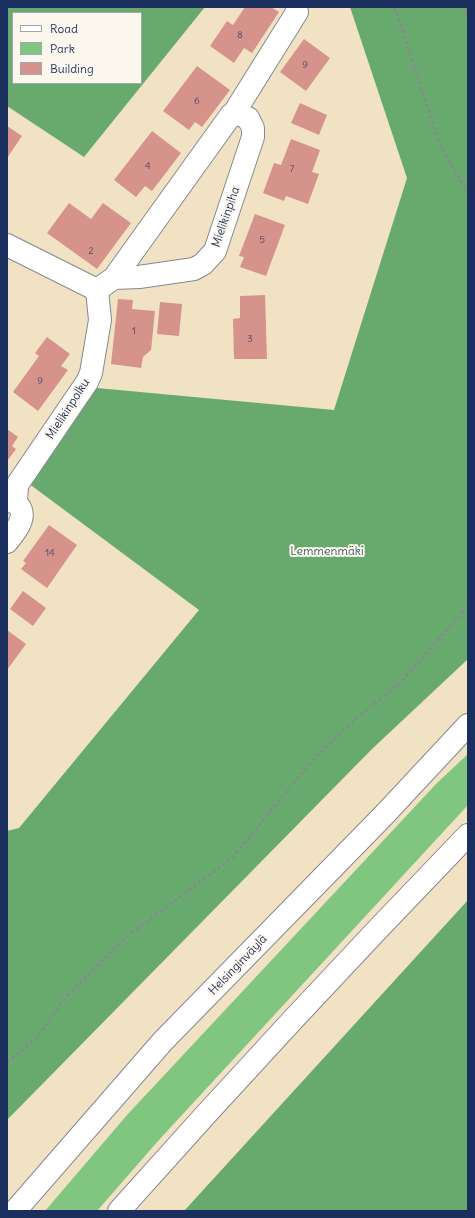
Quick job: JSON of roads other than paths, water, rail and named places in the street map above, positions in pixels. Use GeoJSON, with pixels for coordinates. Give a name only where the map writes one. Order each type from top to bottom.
{"type":"FeatureCollection","features":[{"type":"Feature","properties":{"kind":"main road"},"geometry":{"type":"LineString","coordinates":[[7,245],[106,284],[230,115],[234,113],[297,12]]}},
{"type":"Feature","properties":{"kind":"main road","name":"Mielikinpiha"},"geometry":{"type":"LineString","coordinates":[[106,284],[194,268],[203,264],[215,251],[253,137],[253,128],[248,118],[234,113]]}},
{"type":"Feature","properties":{"kind":"main road","name":"Mielikinpolku"},"geometry":{"type":"LineString","coordinates":[[7,542],[17,528],[21,519],[22,511],[12,502],[17,485],[87,382],[91,373],[106,284]]}},
{"type":"Feature","properties":{"kind":"main road","name":"Helsinginväylä"},"geometry":{"type":"LineString","coordinates":[[15,1211],[163,1041],[385,814],[468,725]]}},
{"type":"Feature","properties":{"kind":"main road"},"geometry":{"type":"LineString","coordinates":[[119,1211],[220,1098],[384,921],[468,835]]}},
{"type":"Feature","properties":{"kind":"park label","name":"Lemmenmäki"},"geometry":{"type":"Point","coordinates":[327,552]}}]}
